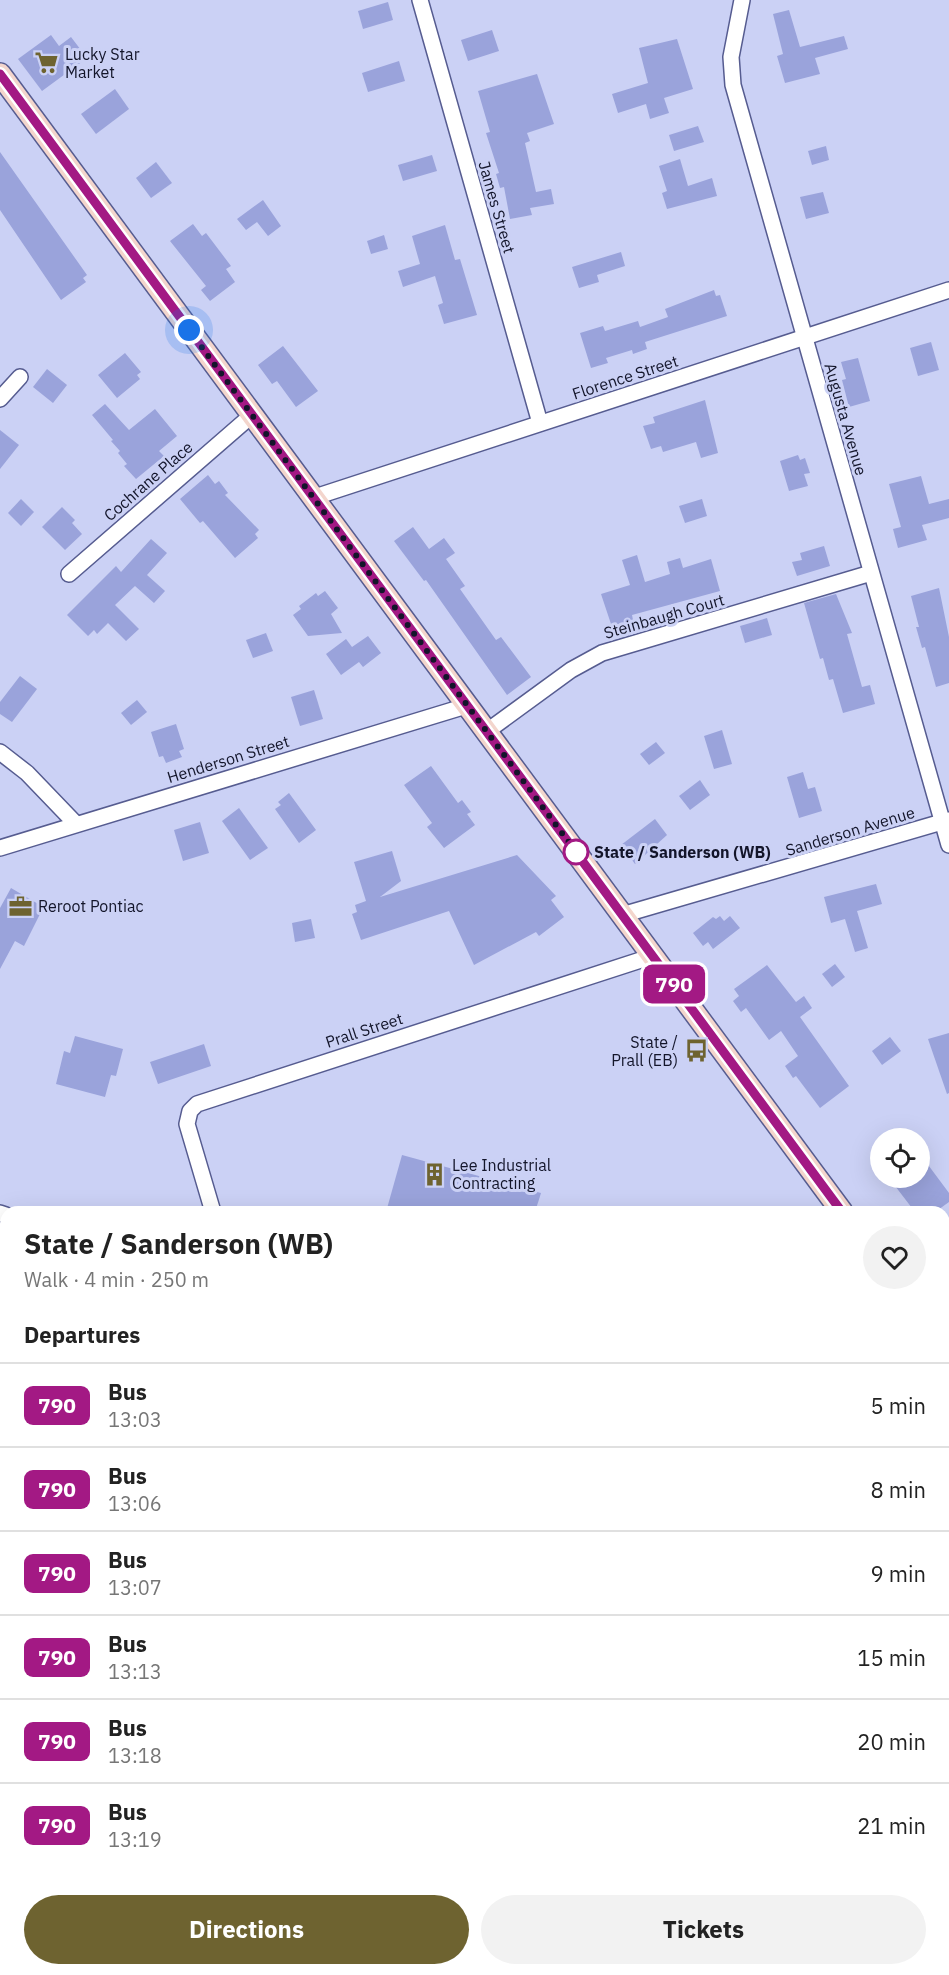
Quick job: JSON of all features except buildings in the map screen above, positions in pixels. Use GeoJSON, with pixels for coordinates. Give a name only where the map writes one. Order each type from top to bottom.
{"type":"FeatureCollection","features":[{"type":"Feature","properties":{"kind":"main road"},"geometry":{"type":"LineString","coordinates":[[0,74],[838,1206]]}},
{"type":"Feature","properties":{"kind":"street","name":"James Street"},"geometry":{"type":"LineString","coordinates":[[420,0],[540,423]]}},
{"type":"Feature","properties":{"kind":"street","name":"Augusta Avenue"},"geometry":{"type":"LineString","coordinates":[[742,0],[731,57],[733,84],[871,573],[946,821],[949,845]]}},
{"type":"Feature","properties":{"kind":"street","name":"Florence Street"},"geometry":{"type":"LineString","coordinates":[[312,498],[949,290]]}},
{"type":"Feature","properties":{"kind":"street"},"geometry":{"type":"LineString","coordinates":[[0,399],[20,377]]}},
{"type":"Feature","properties":{"kind":"street","name":"Cochrane Place"},"geometry":{"type":"LineString","coordinates":[[69,574],[252,415]]}},
{"type":"Feature","properties":{"kind":"street","name":"Steinbaugh Court"},"geometry":{"type":"LineString","coordinates":[[486,732],[571,669],[603,653],[871,573]]}},
{"type":"Feature","properties":{"kind":"street","name":"Henderson Street"},"geometry":{"type":"LineString","coordinates":[[0,848],[466,706]]}},
{"type":"Feature","properties":{"kind":"street"},"geometry":{"type":"LineString","coordinates":[[0,752],[27,773],[76,824]]}},
{"type":"Feature","properties":{"kind":"street","name":"Sanderson Avenue"},"geometry":{"type":"LineString","coordinates":[[622,915],[946,821]]}},
{"type":"Feature","properties":{"kind":"street","name":"Prall Street"},"geometry":{"type":"LineString","coordinates":[[211,1206],[188,1127],[190,1111],[199,1102],[652,956]]}},
{"type":"Feature","properties":{"kind":"bus line","name":"790"},"geometry":{"type":"LineString","coordinates":[[0,74],[838,1206]]}},
{"type":"Feature","properties":{"kind":"place","name":"Lucky Star Market"},"geometry":{"type":"Point","coordinates":[47,63]}},
{"type":"Feature","properties":{"kind":"place","name":"State / Sanderson (WB)"},"geometry":{"type":"Point","coordinates":[576,852]}},
{"type":"Feature","properties":{"kind":"place","name":"Reroot Pontiac"},"geometry":{"type":"Point","coordinates":[20,906]}},
{"type":"Feature","properties":{"kind":"place","name":"State / Prall (EB)"},"geometry":{"type":"Point","coordinates":[696,1051]}},
{"type":"Feature","properties":{"kind":"place","name":"Lee Industrial Contracting"},"geometry":{"type":"Point","coordinates":[434,1174]}},
{"type":"Feature","properties":{"kind":"route"},"geometry":{"type":"LineString","coordinates":[[189,330],[576,852]]}}]}
